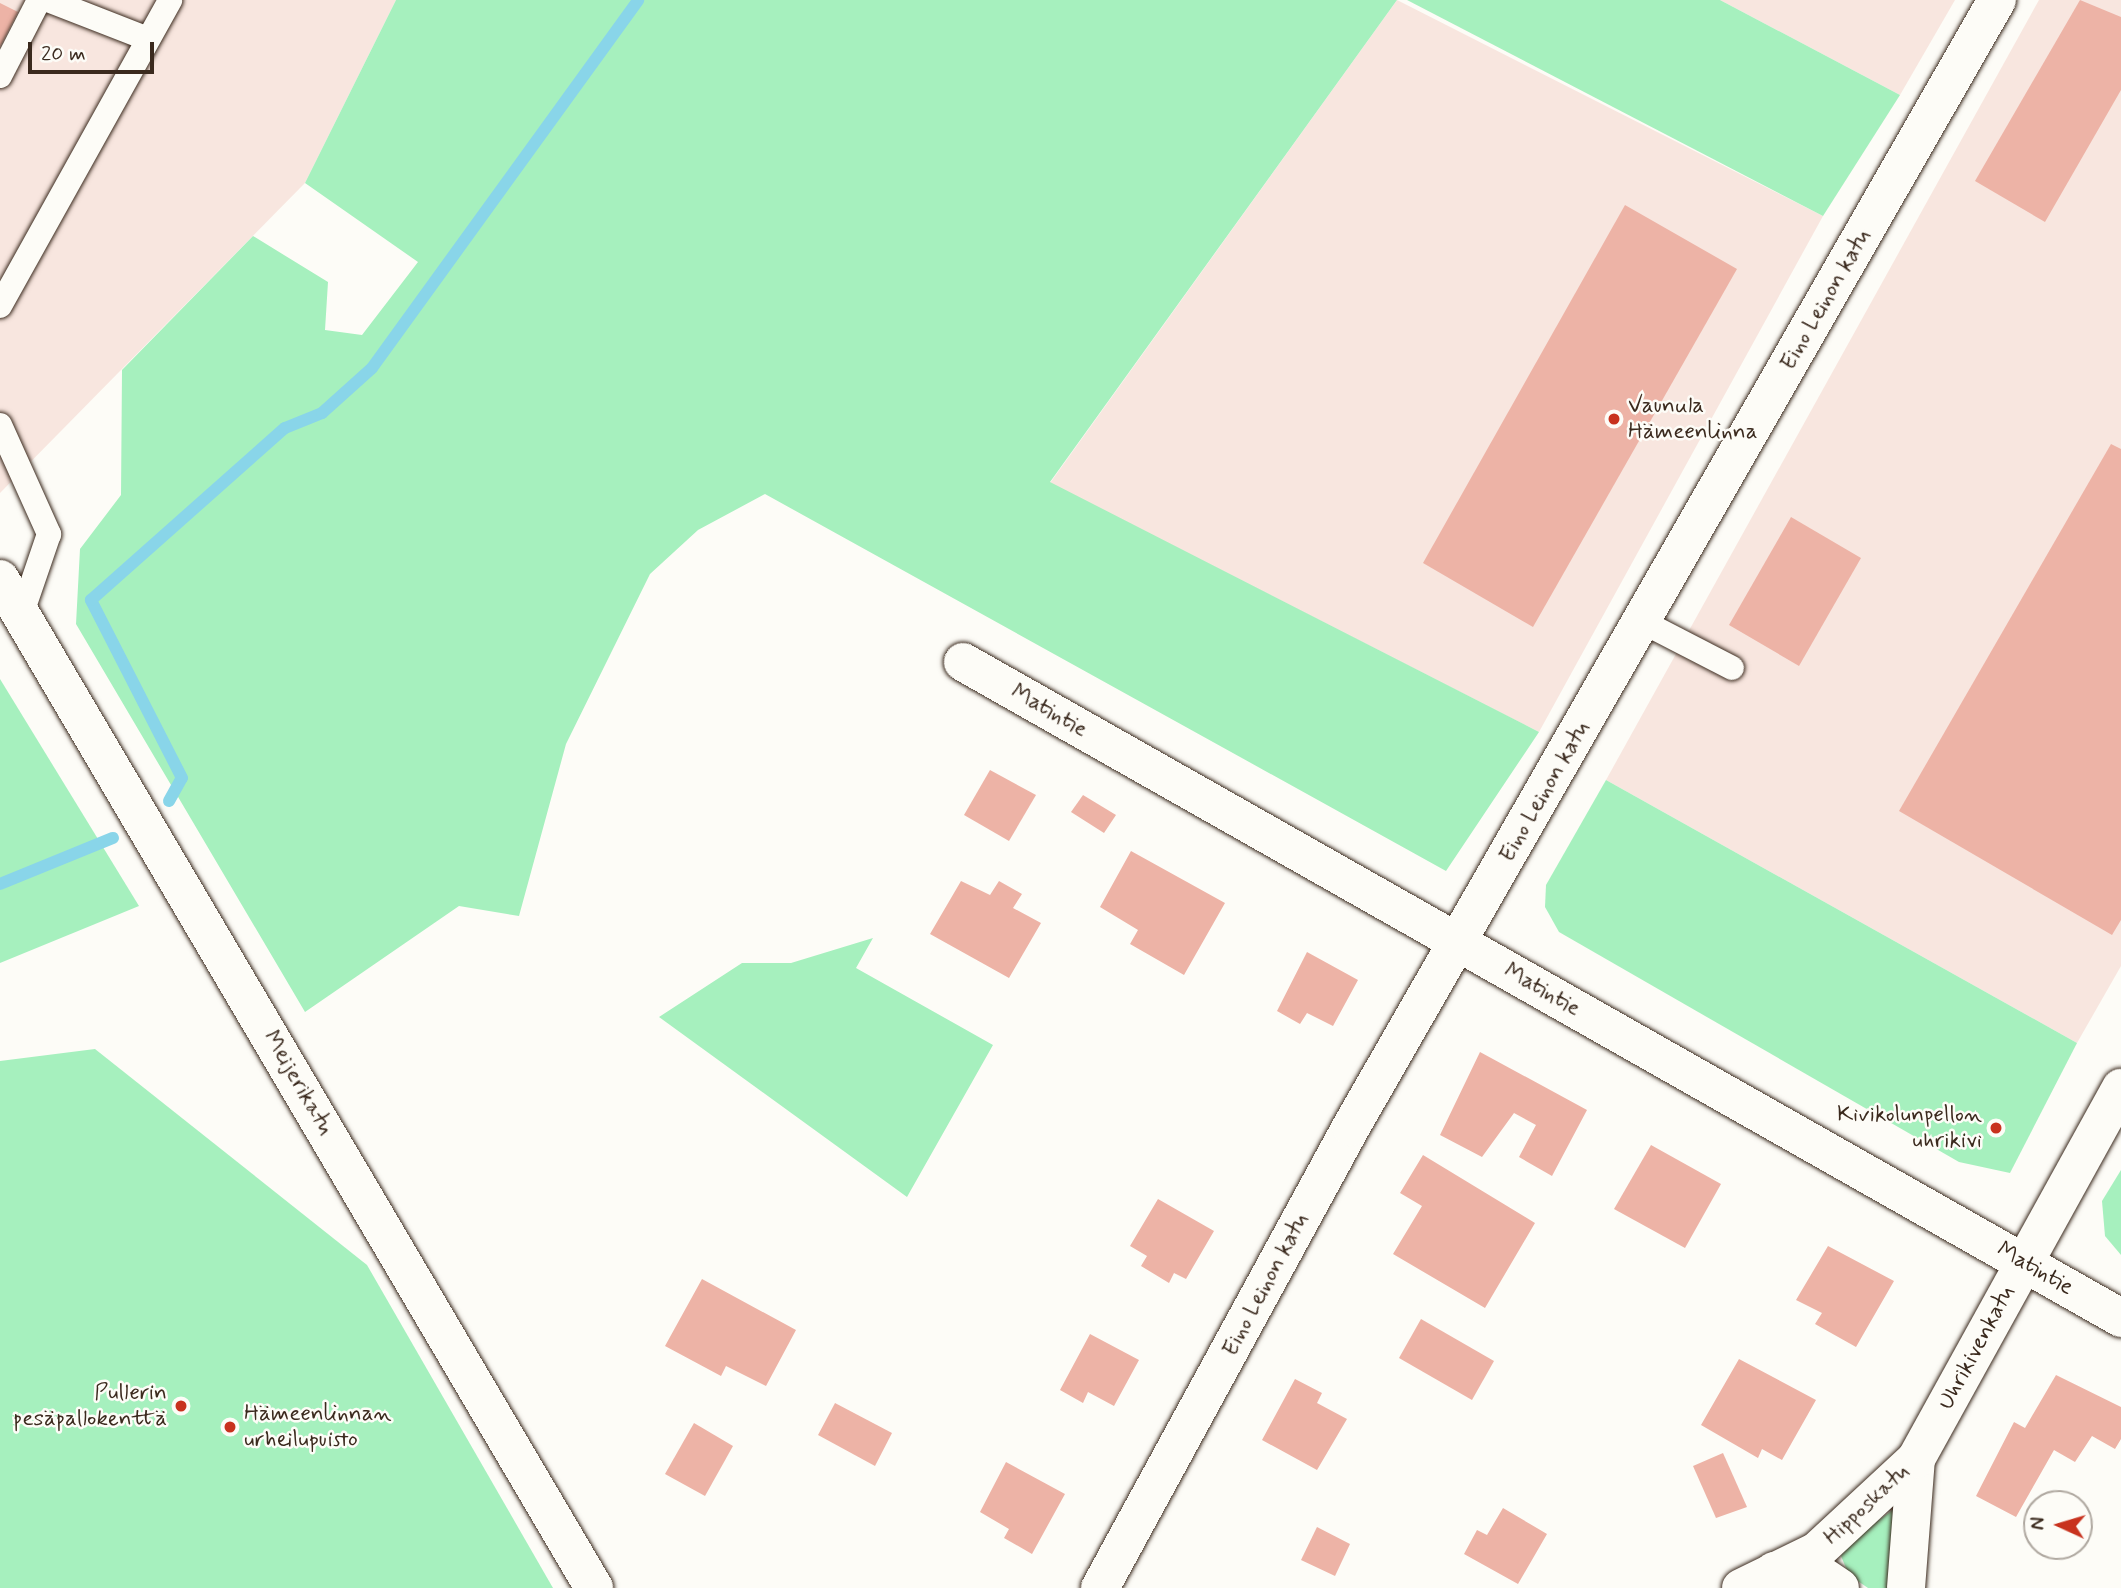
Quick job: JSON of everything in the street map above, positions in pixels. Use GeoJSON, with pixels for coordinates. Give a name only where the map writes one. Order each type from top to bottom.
{"type":"FeatureCollection","features":[{"type":"Feature","properties":{"kind":"street","name":"Eino Leinon katu"},"geometry":{"type":"LineString","coordinates":[[1100,1588],[1351,1127],[1643,622],[1997,0]]}},
{"type":"Feature","properties":{"kind":"street","name":"Meijerikatu"},"geometry":{"type":"LineString","coordinates":[[0,579],[594,1588]]}},
{"type":"Feature","properties":{"kind":"street","name":"Matintie"},"geometry":{"type":"LineString","coordinates":[[963,662],[2121,1318]]}},
{"type":"Feature","properties":{"kind":"street","name":"Uhrikivenkatu"},"geometry":{"type":"LineString","coordinates":[[1906,1588],[1916,1459],[2121,1088]]}},
{"type":"Feature","properties":{"kind":"street","name":"Hipposkatu"},"geometry":{"type":"LineString","coordinates":[[1756,1580],[1817,1551],[1916,1459]]}},
{"type":"Feature","properties":{"kind":"street"},"geometry":{"type":"LineString","coordinates":[[1756,1580],[1815,1571],[1840,1588]]}},
{"type":"Feature","properties":{"kind":"lane"},"geometry":{"type":"LineString","coordinates":[[0,76],[38,0]]}},
{"type":"Feature","properties":{"kind":"lane"},"geometry":{"type":"LineString","coordinates":[[48,0],[148,39]]}},
{"type":"Feature","properties":{"kind":"lane"},"geometry":{"type":"LineString","coordinates":[[0,306],[170,0]]}},
{"type":"Feature","properties":{"kind":"lane"},"geometry":{"type":"LineString","coordinates":[[0,425],[49,534],[22,613]]}},
{"type":"Feature","properties":{"kind":"lane"},"geometry":{"type":"LineString","coordinates":[[1643,622],[1732,668]]}},
{"type":"Feature","properties":{"kind":"shaded area"},"geometry":{"type":"Polygon","coordinates":[[[0,0],[396,0],[305,183],[0,493],[0,0]]]}},
{"type":"Feature","properties":{"kind":"shaded area"},"geometry":{"type":"Polygon","coordinates":[[[1397,0],[1823,216],[1539,732],[1050,483],[1397,0]]]}},
{"type":"Feature","properties":{"kind":"shaded area"},"geometry":{"type":"Polygon","coordinates":[[[1720,0],[1955,0],[1900,95],[1720,0]]]}},
{"type":"Feature","properties":{"kind":"shaded area"},"geometry":{"type":"Polygon","coordinates":[[[2039,0],[2121,0],[2121,966],[2077,1043],[1606,780],[2039,0]]]}},
{"type":"Feature","properties":{"kind":"green space"},"geometry":{"type":"Polygon","coordinates":[[[396,0],[1397,0],[1050,482],[1539,732],[1446,871],[765,494],[698,530],[650,574],[566,744],[519,916],[459,906],[305,1012],[76,624],[80,549],[121,495],[122,370],[253,236],[328,282],[325,330],[362,335],[418,262],[305,183],[396,0]]]}},
{"type":"Feature","properties":{"kind":"green space"},"geometry":{"type":"Polygon","coordinates":[[[1407,0],[1720,0],[1900,95],[1823,216],[1407,0]]]}},
{"type":"Feature","properties":{"kind":"green space"},"geometry":{"type":"Polygon","coordinates":[[[0,679],[139,906],[0,963],[0,679]]]}},
{"type":"Feature","properties":{"kind":"green space"},"geometry":{"type":"Polygon","coordinates":[[[1606,780],[2077,1043],[2010,1173],[1959,1162],[1559,932],[1545,907],[1546,885],[1606,780]]]}},
{"type":"Feature","properties":{"kind":"green space"},"geometry":{"type":"Polygon","coordinates":[[[873,938],[856,968],[993,1045],[907,1197],[659,1017],[742,963],[791,963],[873,938]]]}},
{"type":"Feature","properties":{"kind":"green space","name":"Hämeenlinnan urheilupuisto"},"geometry":{"type":"Polygon","coordinates":[[[95,1049],[367,1265],[553,1588],[0,1588],[0,1061],[95,1049]]]}},
{"type":"Feature","properties":{"kind":"green space"},"geometry":{"type":"Polygon","coordinates":[[[2121,1170],[2121,1255],[2105,1236],[2102,1201],[2121,1170]]]}},
{"type":"Feature","properties":{"kind":"green space"},"geometry":{"type":"Polygon","coordinates":[[[1894,1509],[1889,1588],[1868,1588],[1849,1575],[1841,1556],[1846,1544],[1894,1509]]]}},
{"type":"Feature","properties":{"kind":"building"},"geometry":{"type":"Polygon","coordinates":[[[2080,0],[2121,17],[2121,90],[2045,222],[1975,181],[2080,0]]]}},
{"type":"Feature","properties":{"kind":"building"},"geometry":{"type":"Polygon","coordinates":[[[0,3],[18,12],[0,47],[0,3]]]}},
{"type":"Feature","properties":{"kind":"building"},"geometry":{"type":"Polygon","coordinates":[[[1625,205],[1737,269],[1533,627],[1423,563],[1625,205]]]}},
{"type":"Feature","properties":{"kind":"building"},"geometry":{"type":"Polygon","coordinates":[[[2111,444],[2121,449],[2121,920],[2112,935],[1899,811],[2111,444]]]}},
{"type":"Feature","properties":{"kind":"building"},"geometry":{"type":"Polygon","coordinates":[[[1791,517],[1861,558],[1799,666],[1729,625],[1791,517]]]}},
{"type":"Feature","properties":{"kind":"building"},"geometry":{"type":"Polygon","coordinates":[[[990,770],[1036,795],[1009,841],[964,815],[990,770]]]}},
{"type":"Feature","properties":{"kind":"building"},"geometry":{"type":"Polygon","coordinates":[[[1083,795],[1116,815],[1104,833],[1071,812],[1083,795]]]}},
{"type":"Feature","properties":{"kind":"building"},"geometry":{"type":"Polygon","coordinates":[[[1131,851],[1225,903],[1184,975],[1130,944],[1138,930],[1100,907],[1131,851]]]}},
{"type":"Feature","properties":{"kind":"building"},"geometry":{"type":"Polygon","coordinates":[[[961,881],[990,895],[999,881],[1022,894],[1013,908],[1041,923],[1009,978],[930,934],[961,881]]]}},
{"type":"Feature","properties":{"kind":"building"},"geometry":{"type":"Polygon","coordinates":[[[1307,952],[1358,980],[1333,1026],[1307,1013],[1300,1024],[1277,1011],[1307,952]]]}},
{"type":"Feature","properties":{"kind":"building"},"geometry":{"type":"Polygon","coordinates":[[[1480,1052],[1587,1110],[1552,1176],[1519,1157],[1536,1125],[1514,1113],[1482,1157],[1440,1135],[1480,1052]]]}},
{"type":"Feature","properties":{"kind":"building"},"geometry":{"type":"Polygon","coordinates":[[[1651,1145],[1721,1184],[1685,1248],[1614,1209],[1651,1145]]]}},
{"type":"Feature","properties":{"kind":"building"},"geometry":{"type":"Polygon","coordinates":[[[1423,1155],[1535,1223],[1485,1308],[1393,1254],[1422,1206],[1400,1193],[1423,1155]]]}},
{"type":"Feature","properties":{"kind":"building"},"geometry":{"type":"Polygon","coordinates":[[[1158,1199],[1214,1231],[1186,1279],[1174,1273],[1169,1283],[1141,1266],[1147,1256],[1130,1246],[1158,1199]]]}},
{"type":"Feature","properties":{"kind":"building"},"geometry":{"type":"Polygon","coordinates":[[[1828,1246],[1894,1281],[1856,1347],[1815,1324],[1822,1313],[1796,1300],[1828,1246]]]}},
{"type":"Feature","properties":{"kind":"building"},"geometry":{"type":"Polygon","coordinates":[[[702,1279],[796,1330],[766,1386],[726,1366],[721,1376],[665,1346],[702,1279]]]}},
{"type":"Feature","properties":{"kind":"building"},"geometry":{"type":"Polygon","coordinates":[[[1421,1319],[1494,1361],[1472,1400],[1399,1358],[1421,1319]]]}},
{"type":"Feature","properties":{"kind":"building"},"geometry":{"type":"Polygon","coordinates":[[[1090,1334],[1139,1360],[1114,1406],[1088,1392],[1083,1403],[1060,1390],[1090,1334]]]}},
{"type":"Feature","properties":{"kind":"building"},"geometry":{"type":"Polygon","coordinates":[[[1739,1359],[1816,1400],[1782,1460],[1762,1449],[1758,1458],[1701,1425],[1739,1359]]]}},
{"type":"Feature","properties":{"kind":"building"},"geometry":{"type":"Polygon","coordinates":[[[2056,1375],[2121,1407],[2121,1439],[2115,1449],[2092,1436],[2075,1462],[2054,1450],[2031,1490],[2023,1490],[2023,1505],[2016,1517],[1976,1496],[2014,1422],[2025,1428],[2056,1375]]]}},
{"type":"Feature","properties":{"kind":"building"},"geometry":{"type":"Polygon","coordinates":[[[1295,1379],[1322,1393],[1317,1403],[1347,1419],[1317,1470],[1262,1440],[1295,1379]]]}},
{"type":"Feature","properties":{"kind":"building"},"geometry":{"type":"Polygon","coordinates":[[[835,1403],[892,1433],[875,1466],[818,1435],[835,1403]]]}},
{"type":"Feature","properties":{"kind":"building"},"geometry":{"type":"Polygon","coordinates":[[[694,1423],[733,1446],[705,1496],[665,1474],[694,1423]]]}},
{"type":"Feature","properties":{"kind":"building"},"geometry":{"type":"Polygon","coordinates":[[[1723,1453],[1747,1507],[1716,1518],[1693,1466],[1723,1453]]]}},
{"type":"Feature","properties":{"kind":"building"},"geometry":{"type":"Polygon","coordinates":[[[1006,1462],[1065,1494],[1032,1554],[1004,1538],[1009,1529],[980,1512],[1006,1462]]]}},
{"type":"Feature","properties":{"kind":"building"},"geometry":{"type":"Polygon","coordinates":[[[1503,1508],[1547,1534],[1518,1584],[1464,1554],[1477,1530],[1487,1535],[1503,1508]]]}},
{"type":"Feature","properties":{"kind":"building"},"geometry":{"type":"Polygon","coordinates":[[[1317,1527],[1350,1544],[1335,1576],[1301,1560],[1317,1527]]]}},
{"type":"Feature","properties":{"kind":"waterway"},"geometry":{"type":"LineString","coordinates":[[169,801],[182,778],[91,600],[285,428],[322,413],[372,368],[638,0]]}},
{"type":"Feature","properties":{"kind":"waterway"},"geometry":{"type":"LineString","coordinates":[[0,884],[113,838]]}},
{"type":"Feature","properties":{"kind":"place","name":"Vaunula Hämeenlinna"},"geometry":{"type":"Point","coordinates":[1614,419]}},
{"type":"Feature","properties":{"kind":"place","name":"Kivikolunpellon uhrikivi"},"geometry":{"type":"Point","coordinates":[1996,1128]}},
{"type":"Feature","properties":{"kind":"place","name":"Pullerin pesäpallokenttä"},"geometry":{"type":"Point","coordinates":[181,1406]}},
{"type":"Feature","properties":{"kind":"place","name":"Hämeenlinnan urheilupuisto"},"geometry":{"type":"Point","coordinates":[230,1427]}}]}
